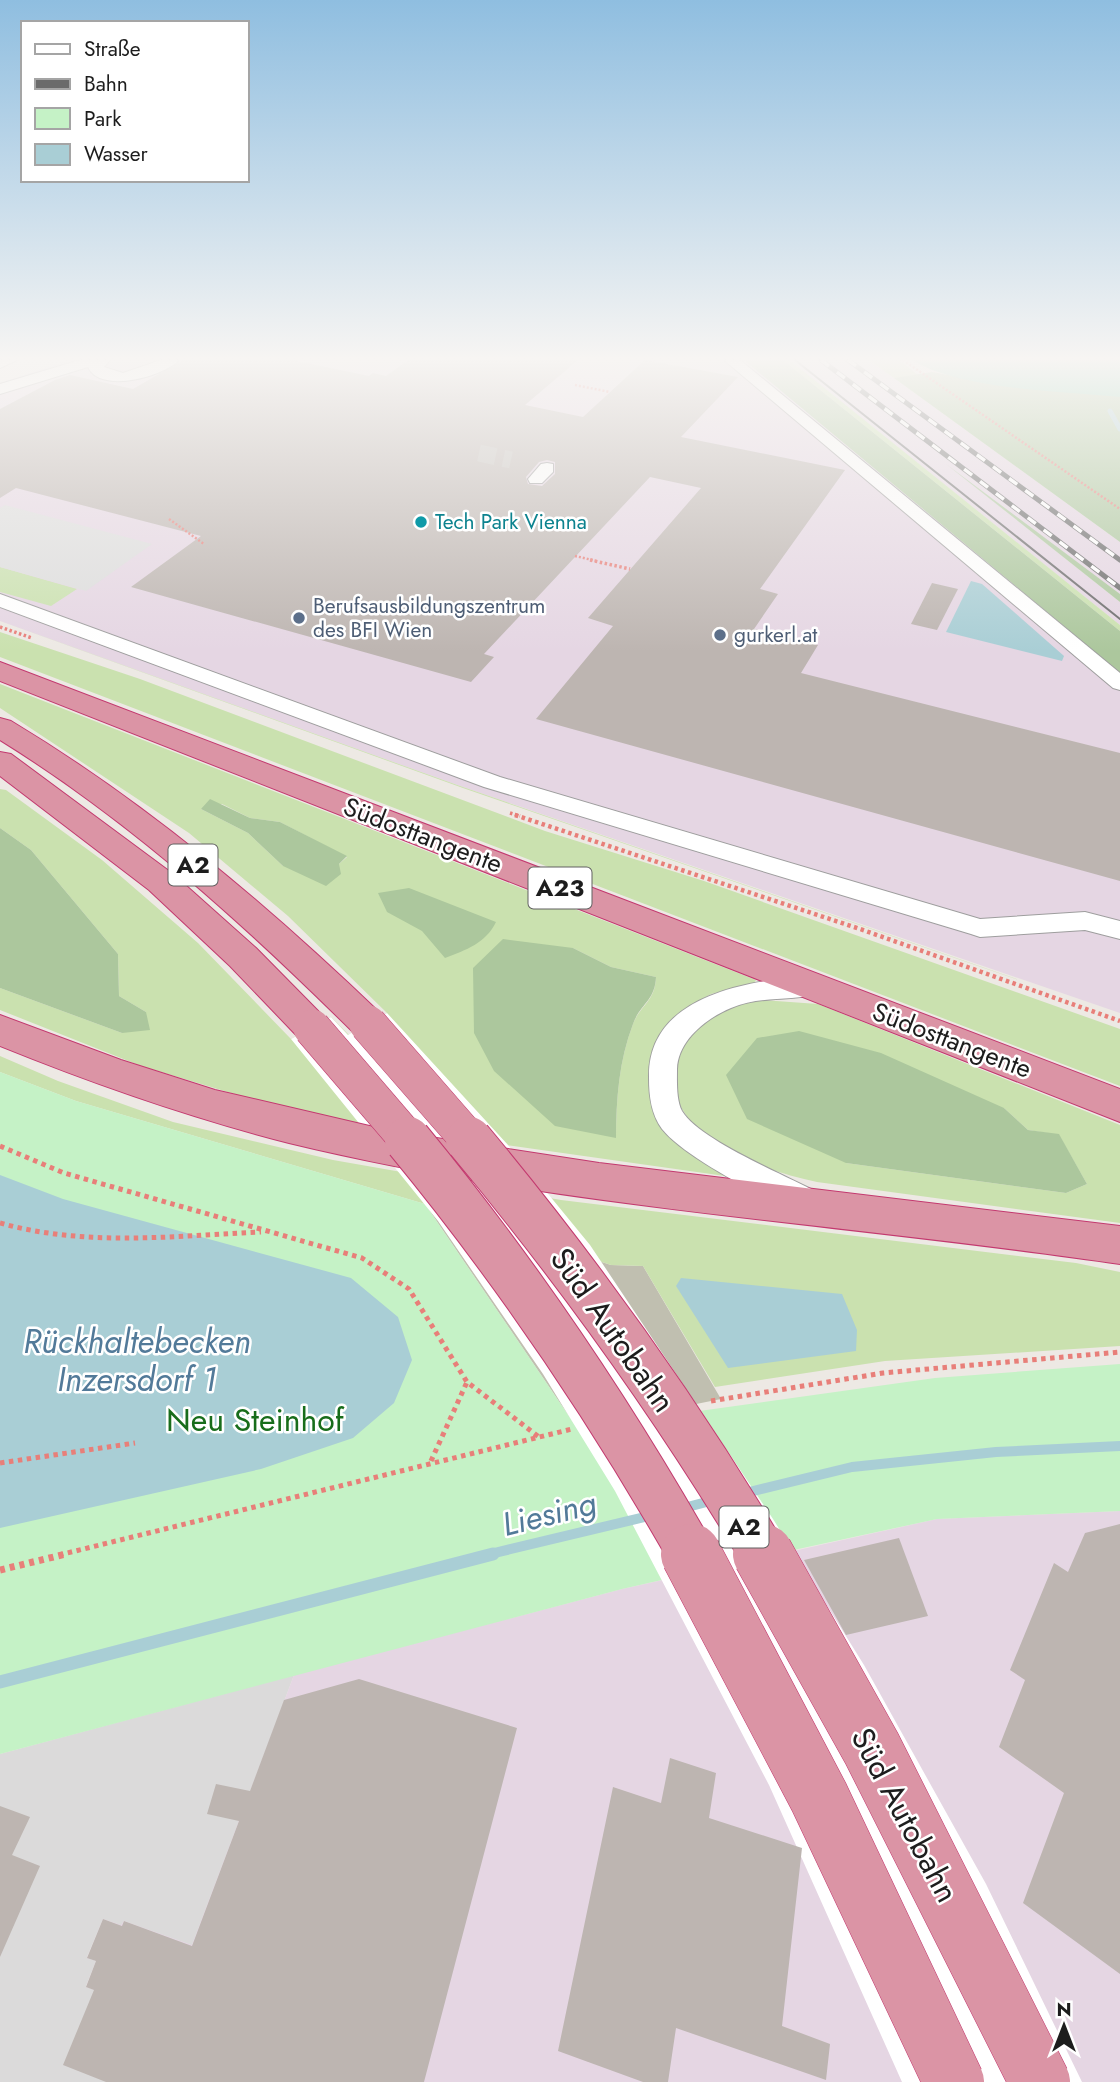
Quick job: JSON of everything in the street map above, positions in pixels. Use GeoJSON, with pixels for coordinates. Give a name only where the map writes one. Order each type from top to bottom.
{"type":"FeatureCollection","features":[{"type":"Feature","properties":{"kind":"highway","name":"Südosttangente"},"geometry":{"type":"LineString","coordinates":[[0,671],[1120,1106]]}},
{"type":"Feature","properties":{"kind":"highway","name":"Süd Autobahn"},"geometry":{"type":"LineString","coordinates":[[0,727],[101,794],[276,934],[368,1024],[440,1104],[520,1201],[606,1314],[700,1454],[795,1612],[907,1814],[1040,2082]]}},
{"type":"Feature","properties":{"kind":"highway","name":"Süd Autobahn"},"geometry":{"type":"LineString","coordinates":[[0,761],[161,883],[243,957],[312,1028],[389,1114],[473,1220],[560,1341],[643,1474],[739,1641],[847,1849],[954,2082]]}},
{"type":"Feature","properties":{"kind":"highway"},"geometry":{"type":"LineString","coordinates":[[0,1030],[137,1083],[292,1126],[503,1167],[1120,1245]]}},
{"type":"Feature","properties":{"kind":"street"},"geometry":{"type":"LineString","coordinates":[[848,457],[1120,684]]}},
{"type":"Feature","properties":{"kind":"street"},"geometry":{"type":"LineString","coordinates":[[0,600],[492,782],[967,924],[981,928],[1085,921],[1120,930]]}},
{"type":"Feature","properties":{"kind":"street"},"geometry":{"type":"LineString","coordinates":[[811,986],[758,989],[724,998],[696,1012],[671,1042],[662,1065],[664,1100],[674,1123],[713,1151],[814,1205]]}},
{"type":"Feature","properties":{"kind":"path"},"geometry":{"type":"LineString","coordinates":[[1045,457],[1120,509]]}},
{"type":"Feature","properties":{"kind":"path"},"geometry":{"type":"LineString","coordinates":[[169,519],[204,544]]}},
{"type":"Feature","properties":{"kind":"path"},"geometry":{"type":"LineString","coordinates":[[575,556],[630,569]]}},
{"type":"Feature","properties":{"kind":"path"},"geometry":{"type":"LineString","coordinates":[[0,1146],[64,1173],[362,1258],[409,1289],[467,1382],[539,1437]]}},
{"type":"Feature","properties":{"kind":"path"},"geometry":{"type":"LineString","coordinates":[[0,1223],[24,1232],[75,1238],[266,1232]]}},
{"type":"Feature","properties":{"kind":"path"},"geometry":{"type":"LineString","coordinates":[[708,1402],[883,1373],[1120,1352]]}},
{"type":"Feature","properties":{"kind":"path"},"geometry":{"type":"LineString","coordinates":[[430,1462],[467,1382]]}},
{"type":"Feature","properties":{"kind":"path"},"geometry":{"type":"LineString","coordinates":[[0,1570],[430,1462],[577,1428]]}},
{"type":"Feature","properties":{"kind":"path"},"geometry":{"type":"LineString","coordinates":[[0,1463],[135,1443]]}},
{"type":"Feature","properties":{"kind":"shaded area"},"geometry":{"type":"Polygon","coordinates":[[[0,457],[861,457],[1120,673],[1120,1013],[460,786],[0,621],[0,457]]]}},
{"type":"Feature","properties":{"kind":"shaded area"},"geometry":{"type":"Polygon","coordinates":[[[910,457],[1003,457],[1120,542],[1120,594],[993,501],[1120,602],[1120,625],[910,457]]]}},
{"type":"Feature","properties":{"kind":"shaded area"},"geometry":{"type":"Polygon","coordinates":[[[5,505],[152,544],[86,591],[0,567],[0,508],[5,505]]]}},
{"type":"Feature","properties":{"kind":"shaded area"},"geometry":{"type":"Polygon","coordinates":[[[425,1204],[611,1265],[643,1266],[721,1399],[577,1428],[425,1204]]]}},
{"type":"Feature","properties":{"kind":"shaded area"},"geometry":{"type":"Polygon","coordinates":[[[1120,1511],[1120,2082],[106,2082],[94,1990],[86,1987],[96,1961],[87,1958],[103,1919],[121,1925],[124,1921],[192,1945],[294,1675],[622,1589],[937,1519],[1120,1511]]]}},
{"type":"Feature","properties":{"kind":"shaded area"},"geometry":{"type":"Polygon","coordinates":[[[294,1675],[192,1946],[124,1921],[122,1926],[103,1919],[87,1957],[96,1961],[86,1986],[94,1990],[106,2082],[0,2082],[0,1754],[294,1675]]]}},
{"type":"Feature","properties":{"kind":"green space"},"geometry":{"type":"Polygon","coordinates":[[[861,457],[904,457],[1120,631],[1120,673],[861,457]]]}},
{"type":"Feature","properties":{"kind":"green space"},"geometry":{"type":"Polygon","coordinates":[[[904,457],[911,457],[1120,625],[1120,631],[904,457]]]}},
{"type":"Feature","properties":{"kind":"green space"},"geometry":{"type":"Polygon","coordinates":[[[1003,457],[1120,457],[1120,542],[1003,457]]]}},
{"type":"Feature","properties":{"kind":"green space"},"geometry":{"type":"Polygon","coordinates":[[[946,464],[1120,594],[1120,602],[946,464]]]}},
{"type":"Feature","properties":{"kind":"green space"},"geometry":{"type":"Polygon","coordinates":[[[0,567],[77,589],[51,606],[0,592],[0,567]]]}},
{"type":"Feature","properties":{"kind":"green space"},"geometry":{"type":"Polygon","coordinates":[[[0,621],[460,786],[1120,1015],[463,788],[0,621]]]}},
{"type":"Feature","properties":{"kind":"green space"},"geometry":{"type":"Polygon","coordinates":[[[0,632],[140,679],[545,831],[704,881],[1120,1029],[1120,1086],[0,657],[0,632]]]}},
{"type":"Feature","properties":{"kind":"green space"},"geometry":{"type":"Polygon","coordinates":[[[0,684],[756,980],[754,983],[711,994],[686,1008],[664,1031],[650,1064],[651,1100],[732,1177],[371,1126],[251,1099],[141,1066],[0,1010],[0,988],[122,1033],[146,1012],[119,996],[118,954],[31,850],[0,828],[0,789],[6,790],[102,860],[198,943],[291,1039],[331,1017],[349,1035],[387,1013],[288,916],[189,833],[0,708],[0,684]],[[222,804],[201,809],[248,833],[283,866],[339,864],[347,857],[280,822],[250,818],[222,804]],[[573,948],[616,1138],[624,1052],[636,1017],[653,992],[656,977],[611,967],[573,948]]]}},
{"type":"Feature","properties":{"kind":"green space"},"geometry":{"type":"Polygon","coordinates":[[[210,799],[250,818],[280,822],[347,856],[339,864],[341,874],[326,886],[283,866],[248,833],[201,809],[210,799]]]}},
{"type":"Feature","properties":{"kind":"green space"},"geometry":{"type":"Polygon","coordinates":[[[0,828],[31,850],[118,954],[119,996],[146,1012],[150,1030],[122,1033],[0,988],[0,828]]]}},
{"type":"Feature","properties":{"kind":"green space"},"geometry":{"type":"Polygon","coordinates":[[[409,888],[496,922],[481,941],[445,958],[422,931],[387,912],[378,893],[409,888]]]}},
{"type":"Feature","properties":{"kind":"green space"},"geometry":{"type":"Polygon","coordinates":[[[503,939],[573,948],[611,967],[656,977],[653,992],[636,1017],[624,1052],[616,1138],[555,1126],[494,1071],[474,1033],[473,968],[503,939]]]}},
{"type":"Feature","properties":{"kind":"green space"},"geometry":{"type":"Polygon","coordinates":[[[762,1000],[818,1004],[1120,1125],[1120,1223],[817,1182],[762,1166],[723,1148],[694,1125],[681,1108],[674,1090],[672,1072],[675,1055],[684,1038],[699,1024],[725,1009],[762,1000]],[[1004,1108],[846,1163],[1066,1193],[1087,1184],[1059,1135],[1028,1130],[1004,1108]]]}},
{"type":"Feature","properties":{"kind":"green space"},"geometry":{"type":"Polygon","coordinates":[[[799,1031],[881,1053],[1004,1108],[1028,1130],[1059,1134],[1087,1184],[1066,1193],[846,1163],[747,1119],[726,1075],[757,1038],[799,1031]]]}},
{"type":"Feature","properties":{"kind":"green space"},"geometry":{"type":"Polygon","coordinates":[[[0,1056],[58,1081],[173,1122],[333,1160],[561,1200],[1076,1263],[1120,1272],[1120,1346],[885,1361],[715,1387],[643,1266],[611,1265],[425,1204],[76,1101],[0,1072],[0,1056]]]}},
{"type":"Feature","properties":{"kind":"green space","name":"Neu Steinhof"},"geometry":{"type":"Polygon","coordinates":[[[0,1072],[76,1101],[425,1204],[577,1428],[935,1378],[1120,1364],[1120,1511],[937,1519],[789,1551],[622,1589],[0,1754],[0,1072]]]}},
{"type":"Feature","properties":{"kind":"water"},"geometry":{"type":"Polygon","coordinates":[[[971,581],[982,584],[1064,656],[1062,661],[946,632],[971,581]]]}},
{"type":"Feature","properties":{"kind":"water","name":"Rückhaltebecken Inzersdorf 1"},"geometry":{"type":"Polygon","coordinates":[[[0,1175],[63,1199],[351,1278],[398,1317],[412,1360],[394,1403],[353,1438],[261,1469],[0,1528],[0,1175]]]}},
{"type":"Feature","properties":{"kind":"water"},"geometry":{"type":"Polygon","coordinates":[[[681,1278],[842,1294],[857,1330],[856,1351],[728,1368],[676,1286],[681,1278]]]}},
{"type":"Feature","properties":{"kind":"pier"},"geometry":{"type":"Polygon","coordinates":[[[387,1013],[508,1145],[590,1245],[773,1519],[864,1665],[986,1884],[1082,2082],[902,2082],[769,1785],[615,1491],[543,1374],[438,1221],[291,1039],[331,1017],[348,1035],[387,1013]]]}},
{"type":"Feature","properties":{"kind":"building"},"geometry":{"type":"Polygon","coordinates":[[[0,457],[781,457],[845,470],[760,589],[778,594],[754,629],[818,645],[801,673],[1120,753],[1120,881],[536,719],[613,626],[588,618],[701,488],[650,477],[484,654],[494,657],[471,682],[131,587],[201,536],[16,488],[0,498],[0,457]],[[547,460],[539,462],[526,477],[528,484],[542,486],[555,474],[555,462],[547,460]]]}},
{"type":"Feature","properties":{"kind":"building"},"geometry":{"type":"Polygon","coordinates":[[[932,583],[958,589],[937,630],[911,624],[932,583]]]}},
{"type":"Feature","properties":{"kind":"building"},"geometry":{"type":"Polygon","coordinates":[[[1120,1524],[1120,1974],[1023,1903],[1064,1793],[999,1747],[1025,1680],[1010,1670],[1054,1563],[1068,1572],[1085,1533],[1120,1524]]]}},
{"type":"Feature","properties":{"kind":"building"},"geometry":{"type":"Polygon","coordinates":[[[899,1538],[928,1616],[846,1635],[804,1560],[899,1538]]]}},
{"type":"Feature","properties":{"kind":"building"},"geometry":{"type":"Polygon","coordinates":[[[359,1679],[517,1728],[424,2082],[106,2082],[63,2065],[94,1990],[86,1987],[96,1961],[87,1958],[103,1919],[122,1926],[124,1921],[192,1946],[239,1821],[207,1814],[216,1784],[250,1791],[284,1700],[359,1679]]]}},
{"type":"Feature","properties":{"kind":"building"},"geometry":{"type":"Polygon","coordinates":[[[670,1758],[716,1773],[709,1818],[802,1848],[782,2026],[830,2044],[826,2080],[676,2028],[668,2082],[643,2082],[558,2051],[613,1787],[661,1803],[670,1758]]]}},
{"type":"Feature","properties":{"kind":"building"},"geometry":{"type":"Polygon","coordinates":[[[0,1806],[30,1817],[12,1855],[40,1866],[0,1957],[0,1806]]]}},
{"type":"Feature","properties":{"kind":"waterway","name":"Liesing"},"geometry":{"type":"LineString","coordinates":[[741,1494],[852,1467],[996,1452],[1120,1446]]}},
{"type":"Feature","properties":{"kind":"waterway","name":"Liesing"},"geometry":{"type":"LineString","coordinates":[[680,1509],[714,1500]]}},
{"type":"Feature","properties":{"kind":"waterway","name":"Liesing"},"geometry":{"type":"LineString","coordinates":[[486,1555],[653,1515]]}},
{"type":"Feature","properties":{"kind":"waterway","name":"Liesing"},"geometry":{"type":"LineString","coordinates":[[0,1682],[493,1554]]}},
{"type":"Feature","properties":{"kind":"tunnel"},"geometry":{"type":"LineString","coordinates":[[498,457],[511,460]]}},
{"type":"Feature","properties":{"kind":"tram line"},"geometry":{"type":"LineString","coordinates":[[917,457],[1120,619]]}},
{"type":"Feature","properties":{"kind":"railway"},"geometry":{"type":"LineString","coordinates":[[948,457],[1120,588]]}},
{"type":"Feature","properties":{"kind":"railway"},"geometry":{"type":"LineString","coordinates":[[980,457],[1120,560]]}},
{"type":"Feature","properties":{"kind":"place","name":"Tech Park Vienna"},"geometry":{"type":"Point","coordinates":[421,522]}},
{"type":"Feature","properties":{"kind":"place","name":"Berufsausbildungszentrum des BFI Wien"},"geometry":{"type":"Point","coordinates":[299,618]}},
{"type":"Feature","properties":{"kind":"place","name":"gurkerl.at"},"geometry":{"type":"Point","coordinates":[720,635]}}]}
